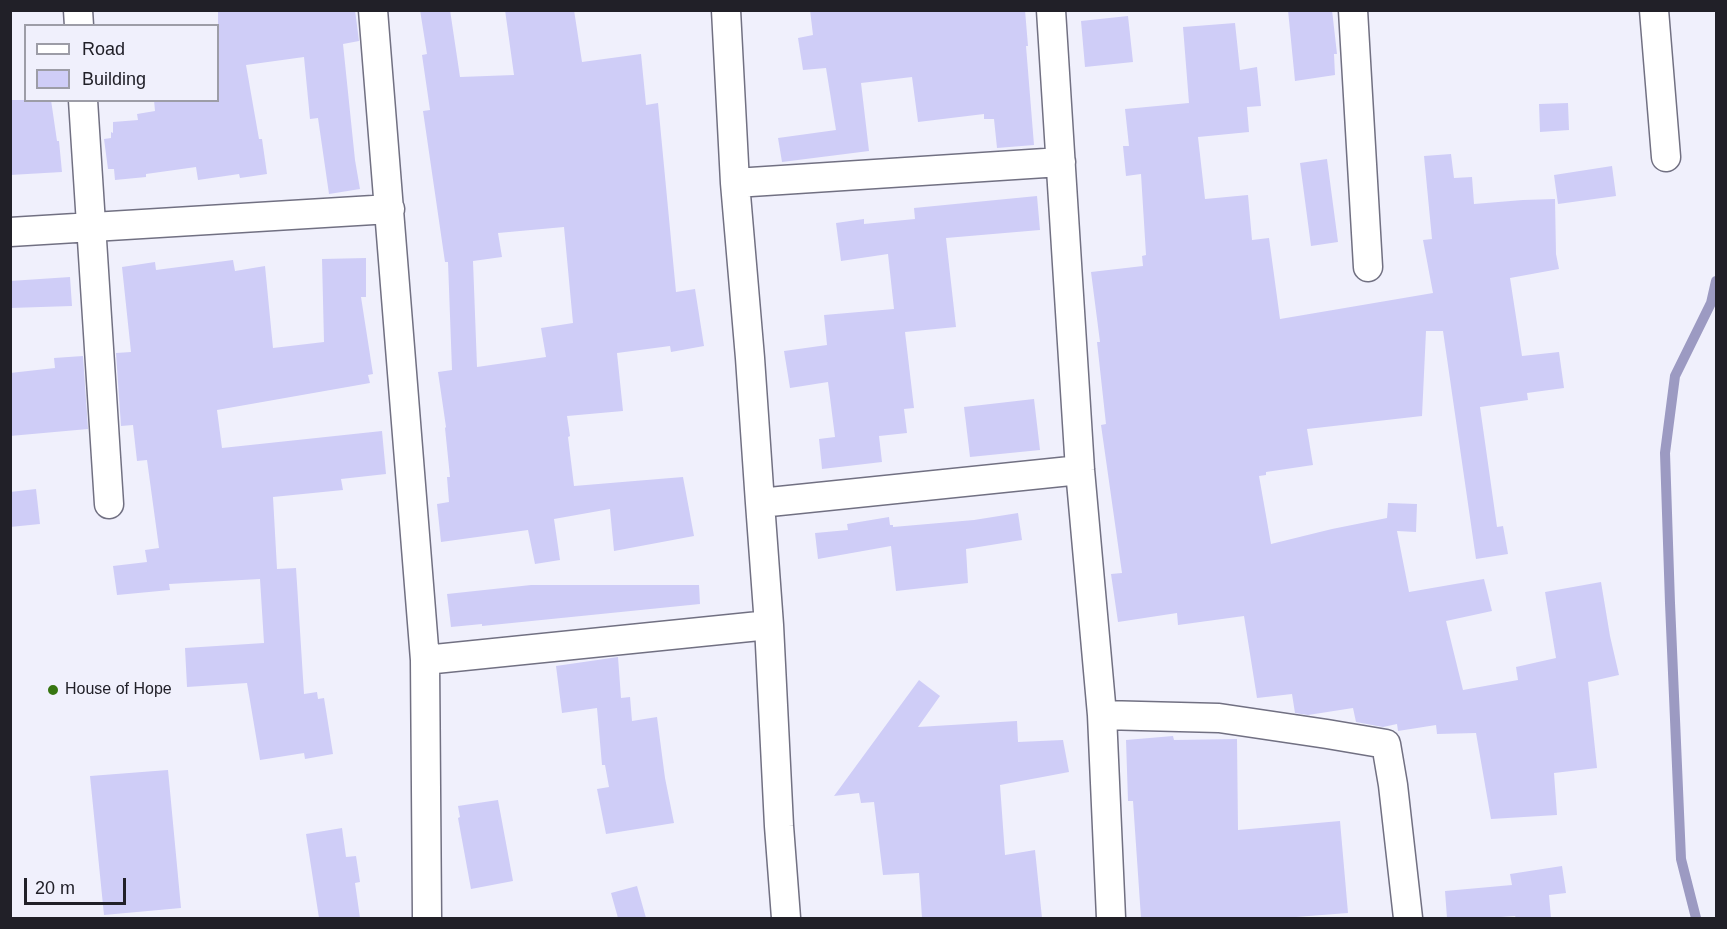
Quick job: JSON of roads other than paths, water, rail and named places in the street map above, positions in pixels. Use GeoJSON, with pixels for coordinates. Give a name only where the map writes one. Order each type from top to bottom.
{"type":"FeatureCollection","features":[{"type":"Feature","properties":{"kind":"street"},"geometry":{"type":"LineString","coordinates":[[373,10],[425,660],[427,918]]}},
{"type":"Feature","properties":{"kind":"street"},"geometry":{"type":"LineString","coordinates":[[726,10],[735,183],[769,625],[786,918]]}},
{"type":"Feature","properties":{"kind":"street"},"geometry":{"type":"LineString","coordinates":[[1051,10],[1080,470],[1102,715],[1111,918]]}},
{"type":"Feature","properties":{"kind":"street"},"geometry":{"type":"LineString","coordinates":[[1353,10],[1368,267]]}},
{"type":"Feature","properties":{"kind":"street"},"geometry":{"type":"LineString","coordinates":[[1654,10],[1666,157]]}},
{"type":"Feature","properties":{"kind":"street"},"geometry":{"type":"LineString","coordinates":[[83,102],[109,504]]}},
{"type":"Feature","properties":{"kind":"street"},"geometry":{"type":"LineString","coordinates":[[735,183],[1061,162]]}},
{"type":"Feature","properties":{"kind":"street"},"geometry":{"type":"LineString","coordinates":[[10,232],[390,209]]}},
{"type":"Feature","properties":{"kind":"street"},"geometry":{"type":"LineString","coordinates":[[760,504],[1080,470]]}},
{"type":"Feature","properties":{"kind":"street"},"geometry":{"type":"LineString","coordinates":[[425,660],[769,625]]}},
{"type":"Feature","properties":{"kind":"street"},"geometry":{"type":"LineString","coordinates":[[1102,715],[1218,718],[1386,744],[1393,785],[1408,918]]}},
{"type":"Feature","properties":{"kind":"waterway"},"geometry":{"type":"LineString","coordinates":[[1696,918],[1681,859],[1665,453],[1675,376],[1711,303],[1716,281]]}},
{"type":"Feature","properties":{"kind":"place","name":"House of Hope"},"geometry":{"type":"Point","coordinates":[53,690]}}]}
